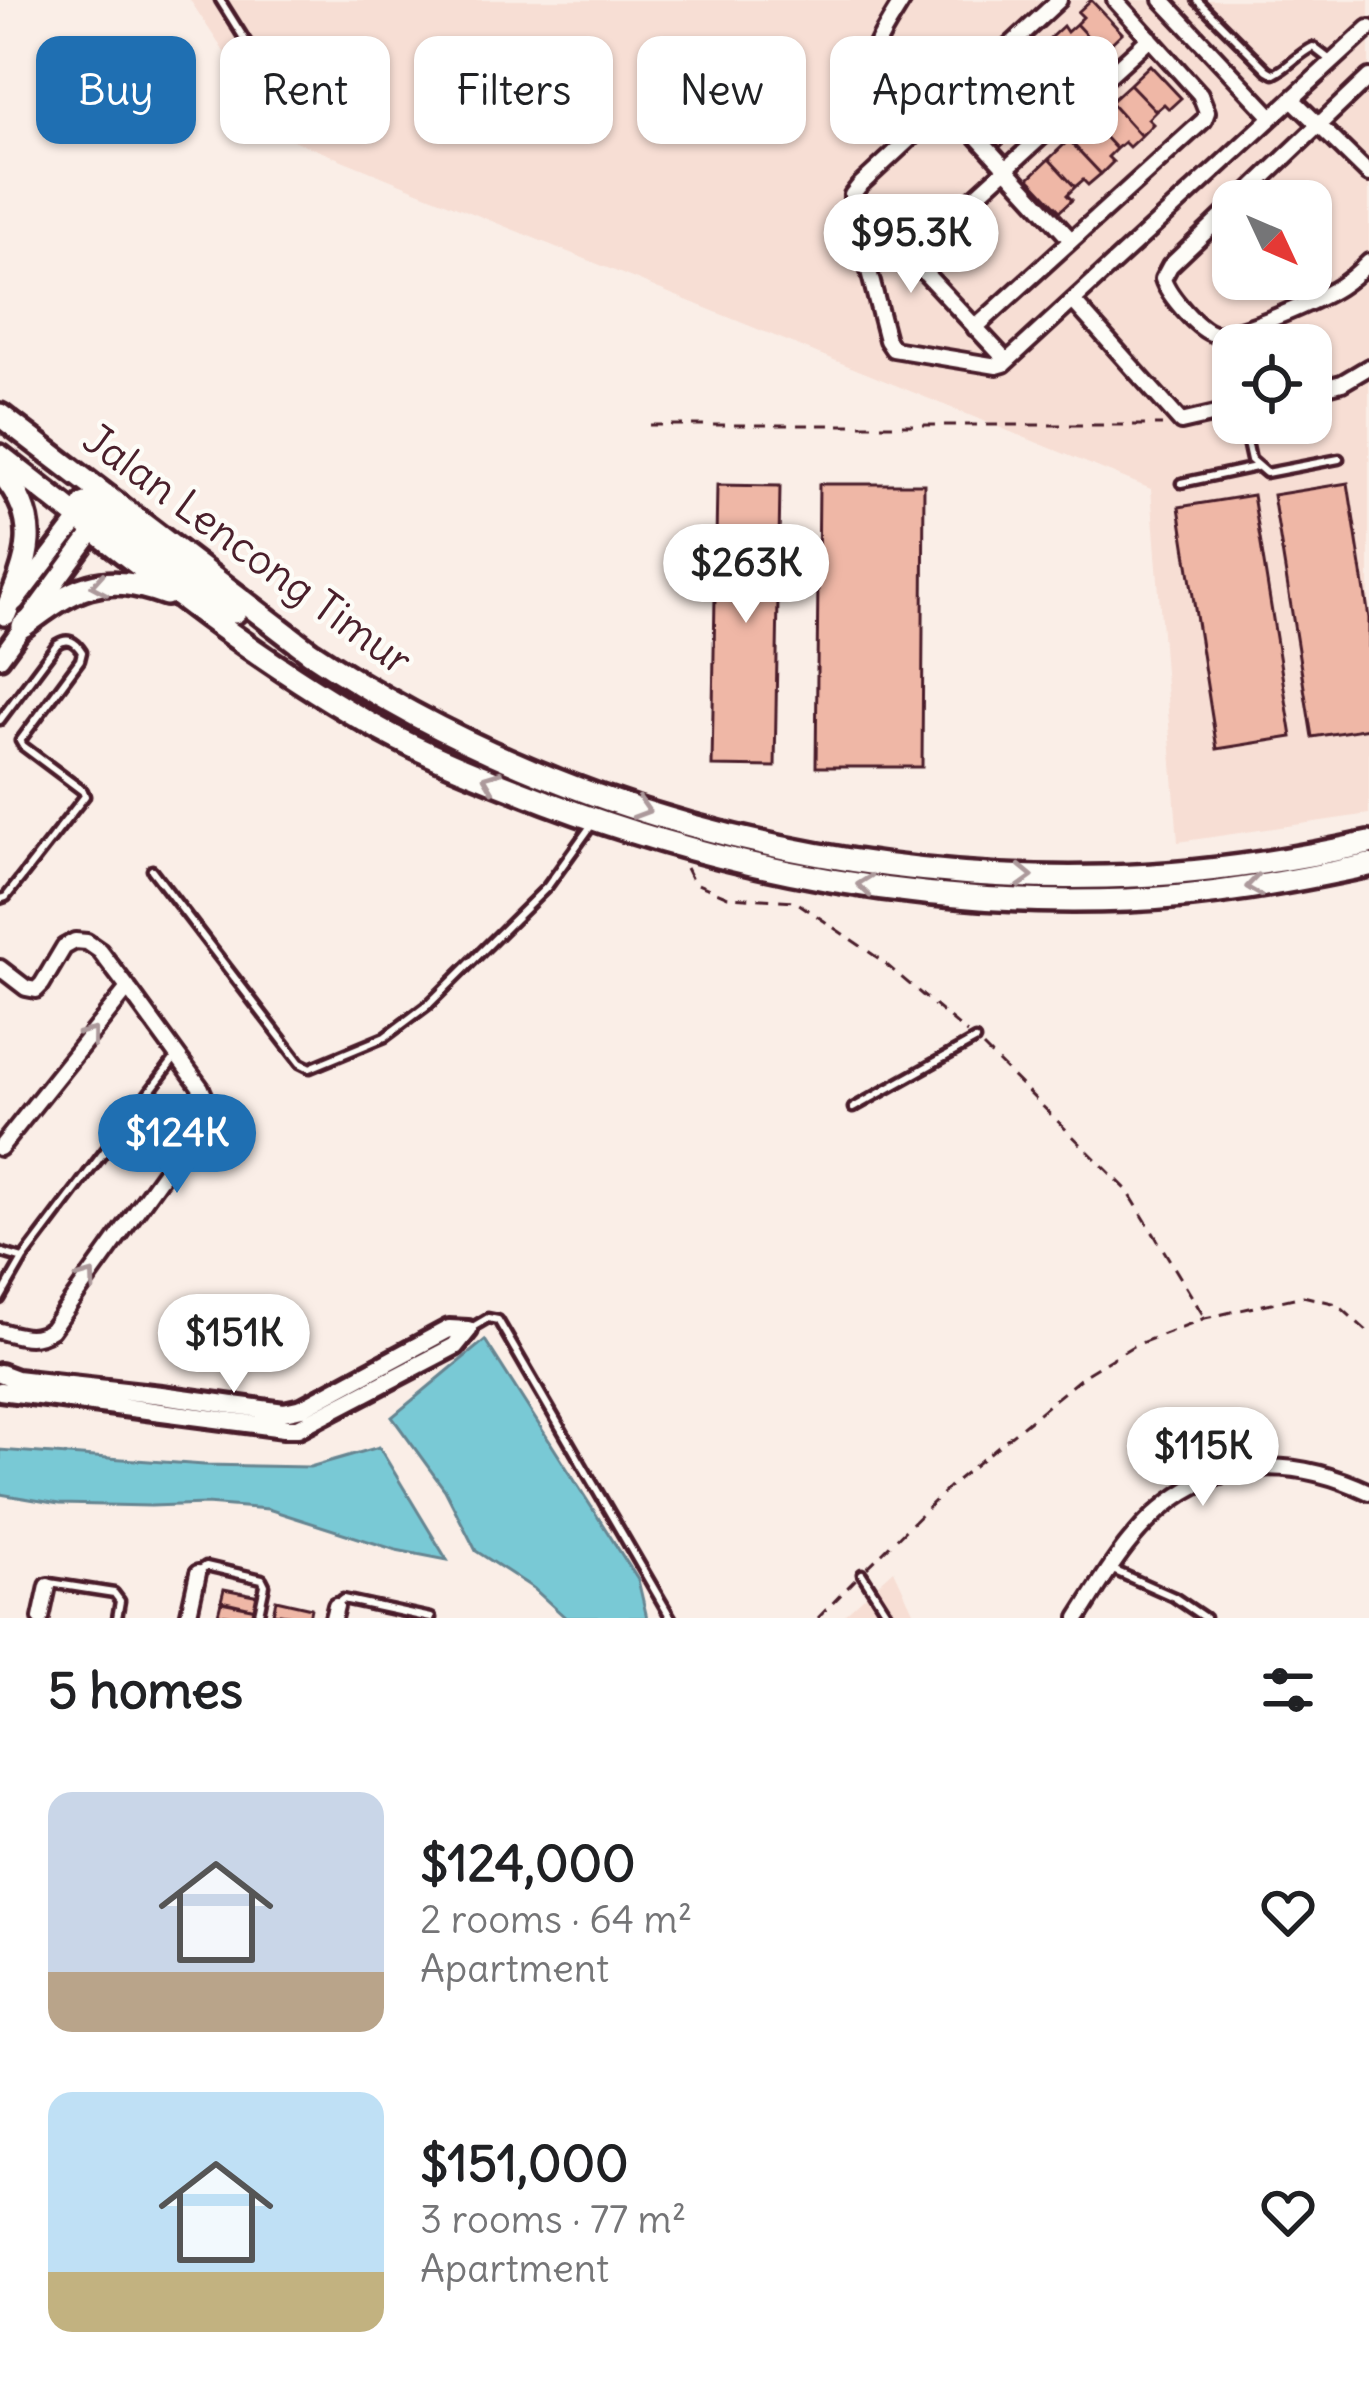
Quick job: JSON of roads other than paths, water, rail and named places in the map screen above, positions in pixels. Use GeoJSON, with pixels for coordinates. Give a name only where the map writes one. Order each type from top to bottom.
{"type":"FeatureCollection","features":[{"type":"Feature","properties":{"kind":"highway","name":"Jalan Lencong Timur"},"geometry":{"type":"LineString","coordinates":[[0,415],[310,652],[381,698],[528,770],[629,806],[829,857],[1008,876],[1109,877],[1235,867],[1369,843]]}},
{"type":"Feature","properties":{"kind":"highway"},"geometry":{"type":"LineString","coordinates":[[0,438],[91,518],[241,615],[310,652]]}},
{"type":"Feature","properties":{"kind":"highway","name":"Jalan Lencong Timur"},"geometry":{"type":"LineString","coordinates":[[0,456],[91,518],[184,600],[248,647],[383,731],[464,770],[596,820],[721,859],[832,881],[1071,901],[1263,885],[1369,866]]}},
{"type":"Feature","properties":{"kind":"highway"},"geometry":{"type":"LineString","coordinates":[[0,471],[20,498],[30,528],[9,621]]}},
{"type":"Feature","properties":{"kind":"highway"},"geometry":{"type":"LineString","coordinates":[[9,621],[102,582],[147,587],[184,600]]}},
{"type":"Feature","properties":{"kind":"street"},"geometry":{"type":"LineString","coordinates":[[884,36],[903,0]]}},
{"type":"Feature","properties":{"kind":"street"},"geometry":{"type":"LineString","coordinates":[[1020,36],[1059,0]]}},
{"type":"Feature","properties":{"kind":"street"},"geometry":{"type":"LineString","coordinates":[[975,328],[1198,127],[1207,112],[1200,94],[1115,0]]}},
{"type":"Feature","properties":{"kind":"street"},"geometry":{"type":"LineString","coordinates":[[1165,1],[1272,117]]}},
{"type":"Feature","properties":{"kind":"street"},"geometry":{"type":"LineString","coordinates":[[904,144],[852,195],[853,214],[891,347],[997,366],[1074,302],[1369,28]]}},
{"type":"Feature","properties":{"kind":"street"},"geometry":{"type":"LineString","coordinates":[[909,257],[1150,38]]}},
{"type":"Feature","properties":{"kind":"street"},"geometry":{"type":"LineString","coordinates":[[1261,180],[1369,77]]}},
{"type":"Feature","properties":{"kind":"street"},"geometry":{"type":"LineString","coordinates":[[1292,99],[1369,174]]}},
{"type":"Feature","properties":{"kind":"street"},"geometry":{"type":"LineString","coordinates":[[984,144],[1071,240]]}},
{"type":"Feature","properties":{"kind":"street"},"geometry":{"type":"LineString","coordinates":[[852,195],[1007,362]]}},
{"type":"Feature","properties":{"kind":"street"},"geometry":{"type":"LineString","coordinates":[[1212,227],[1170,266],[1163,279],[1167,291],[1205,330],[1234,333],[1314,300]]}},
{"type":"Feature","properties":{"kind":"street"},"geometry":{"type":"LineString","coordinates":[[1332,290],[1369,262]]}},
{"type":"Feature","properties":{"kind":"street"},"geometry":{"type":"LineString","coordinates":[[1074,302],[1181,422],[1212,415]]}},
{"type":"Feature","properties":{"kind":"street"},"geometry":{"type":"LineString","coordinates":[[1332,386],[1369,367]]}},
{"type":"Feature","properties":{"kind":"street"},"geometry":{"type":"LineString","coordinates":[[0,658],[9,621],[91,518]]}},
{"type":"Feature","properties":{"kind":"street"},"geometry":{"type":"LineString","coordinates":[[0,968],[35,990],[64,946],[87,942],[100,951],[128,988],[207,1102],[205,1116],[51,1330],[28,1338],[0,1331]]}},
{"type":"Feature","properties":{"kind":"street"},"geometry":{"type":"LineString","coordinates":[[0,1148],[128,988]]}},
{"type":"Feature","properties":{"kind":"street"},"geometry":{"type":"LineString","coordinates":[[0,1373],[16,1379],[284,1412],[302,1408],[449,1329],[468,1330]]}},
{"type":"Feature","properties":{"kind":"street"},"geometry":{"type":"LineString","coordinates":[[0,1391],[298,1428],[455,1346],[468,1330]]}},
{"type":"Feature","properties":{"kind":"street"},"geometry":{"type":"LineString","coordinates":[[1078,1618],[1129,1542],[1188,1489],[1223,1474],[1292,1466],[1369,1492]]}},
{"type":"Feature","properties":{"kind":"street"},"geometry":{"type":"LineString","coordinates":[[188,1618],[198,1573]]}},
{"type":"Feature","properties":{"kind":"street"},"geometry":{"type":"LineString","coordinates":[[41,1618],[48,1586]]}},
{"type":"Feature","properties":{"kind":"lane"},"geometry":{"type":"LineString","coordinates":[[220,0],[243,36]]}},
{"type":"Feature","properties":{"kind":"lane"},"geometry":{"type":"LineString","coordinates":[[1197,0],[1274,74],[1313,47],[1333,62]]}},
{"type":"Feature","properties":{"kind":"lane"},"geometry":{"type":"LineString","coordinates":[[1247,444],[1256,467],[1266,473],[1339,459]]}},
{"type":"Feature","properties":{"kind":"lane"},"geometry":{"type":"LineString","coordinates":[[1181,483],[1256,467]]}},
{"type":"Feature","properties":{"kind":"lane"},"geometry":{"type":"LineString","coordinates":[[0,720],[57,644],[70,640],[78,646],[80,660],[20,741],[85,796],[0,899]]}},
{"type":"Feature","properties":{"kind":"lane"},"geometry":{"type":"LineString","coordinates":[[152,870],[300,1063],[310,1068],[385,1036],[429,1004],[547,887],[596,820]]}},
{"type":"Feature","properties":{"kind":"lane"},"geometry":{"type":"LineString","coordinates":[[854,1108],[975,1040]]}},
{"type":"Feature","properties":{"kind":"lane"},"geometry":{"type":"LineString","coordinates":[[0,1299],[23,1259],[177,1055]]}},
{"type":"Feature","properties":{"kind":"lane"},"geometry":{"type":"LineString","coordinates":[[0,1252],[23,1259]]}},
{"type":"Feature","properties":{"kind":"lane"},"geometry":{"type":"LineString","coordinates":[[468,1330],[488,1318],[498,1320],[670,1618]]}},
{"type":"Feature","properties":{"kind":"lane"},"geometry":{"type":"LineString","coordinates":[[198,1573],[206,1566],[262,1579],[266,1585],[258,1618]]}},
{"type":"Feature","properties":{"kind":"lane"},"geometry":{"type":"LineString","coordinates":[[1110,1569],[1174,1597],[1205,1618]]}},
{"type":"Feature","properties":{"kind":"lane"},"geometry":{"type":"LineString","coordinates":[[862,1574],[890,1618]]}},
{"type":"Feature","properties":{"kind":"lane"},"geometry":{"type":"LineString","coordinates":[[48,1586],[53,1582],[115,1593],[120,1601],[117,1618]]}},
{"type":"Feature","properties":{"kind":"lane"},"geometry":{"type":"LineString","coordinates":[[334,1612],[343,1599],[431,1618]]}},
{"type":"Feature","properties":{"kind":"water"},"geometry":{"type":"Polygon","coordinates":[[[485,1340],[638,1580],[647,1618],[566,1618],[533,1588],[476,1551],[445,1490],[392,1417],[485,1340]]]}},
{"type":"Feature","properties":{"kind":"water"},"geometry":{"type":"Polygon","coordinates":[[[379,1447],[447,1560],[396,1550],[268,1509],[59,1504],[0,1494],[0,1450],[204,1465],[310,1467],[379,1447]]]}}]}
